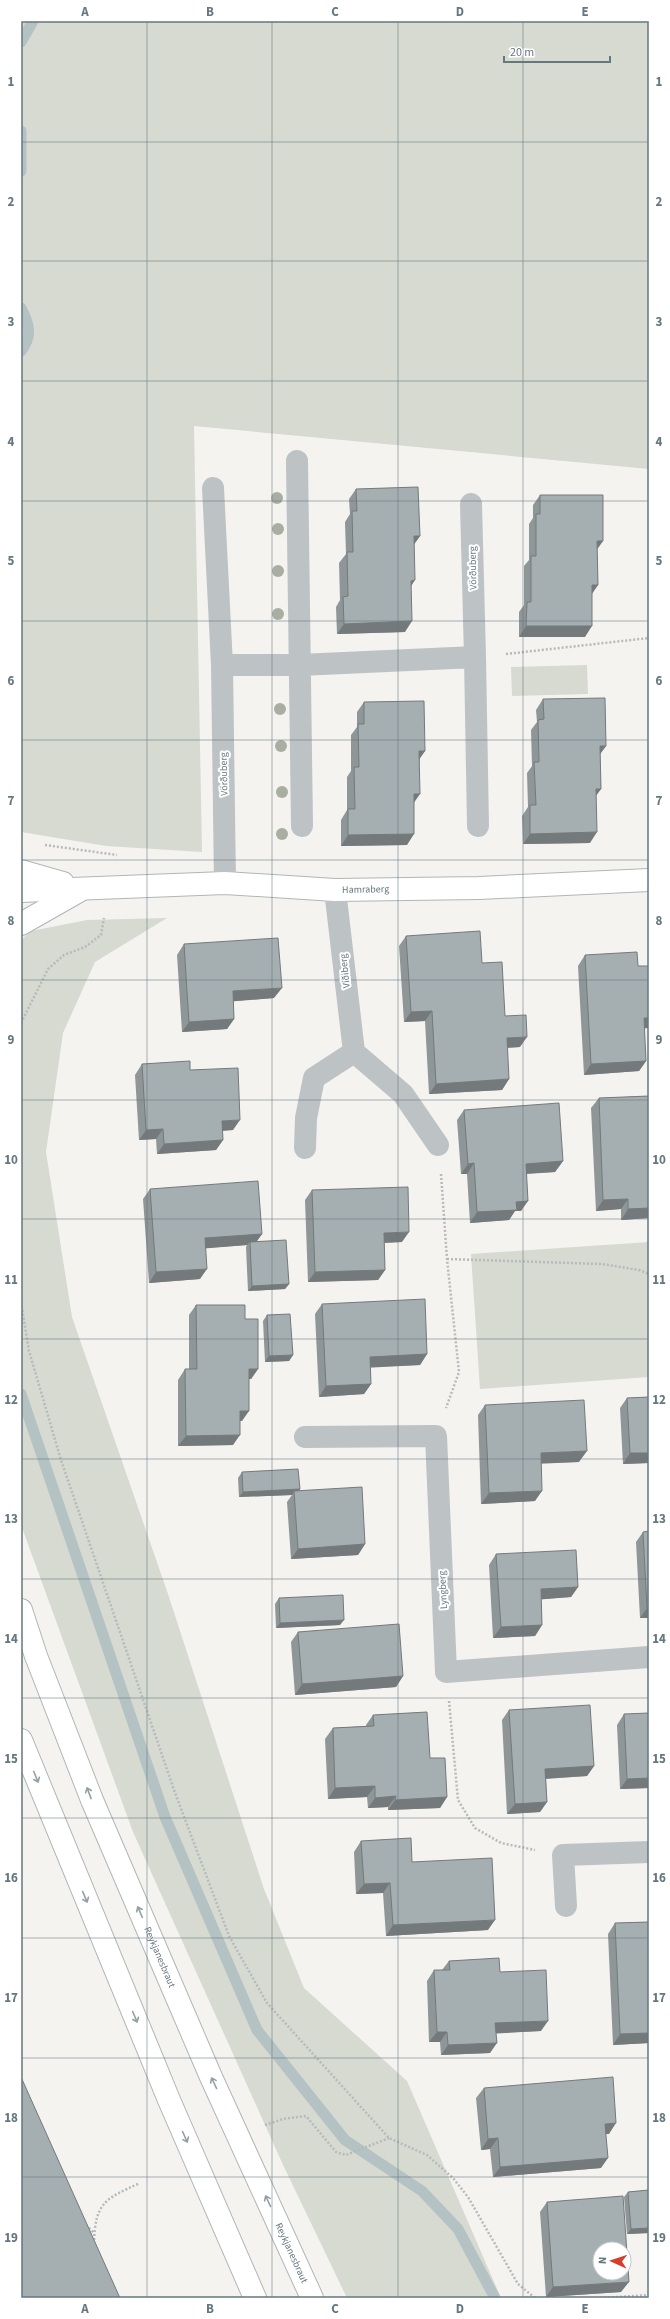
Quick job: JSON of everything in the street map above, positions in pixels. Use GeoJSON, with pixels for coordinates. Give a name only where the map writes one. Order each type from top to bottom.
{"type":"FeatureCollection","features":[{"type":"Feature","properties":{"kind":"main road"},"geometry":{"type":"LineString","coordinates":[[21,871],[82,889]]}},
{"type":"Feature","properties":{"kind":"main road","name":"Hamraberg"},"geometry":{"type":"LineString","coordinates":[[82,889],[225,883],[335,890],[479,888],[649,880]]}},
{"type":"Feature","properties":{"kind":"main road"},"geometry":{"type":"LineString","coordinates":[[21,891],[82,889]]}},
{"type":"Feature","properties":{"kind":"main road"},"geometry":{"type":"LineString","coordinates":[[21,924],[82,889]]}},
{"type":"Feature","properties":{"kind":"main road","name":"Reykjanesbraut"},"geometry":{"type":"LineString","coordinates":[[21,1610],[36,1656],[92,1800],[211,2077],[312,2298]]}},
{"type":"Feature","properties":{"kind":"main road"},"geometry":{"type":"LineString","coordinates":[[21,1740],[169,2100],[254,2298]]}},
{"type":"Feature","properties":{"kind":"main road"},"geometry":{"type":"LineString","coordinates":[[296,2262],[322,2298]]}},
{"type":"Feature","properties":{"kind":"street"},"geometry":{"type":"LineString","coordinates":[[297,461],[302,826]]}},
{"type":"Feature","properties":{"kind":"street","name":"Vörðuberg"},"geometry":{"type":"LineString","coordinates":[[213,488],[222,666],[225,883]]}},
{"type":"Feature","properties":{"kind":"street","name":"Vörðuberg"},"geometry":{"type":"LineString","coordinates":[[472,504],[478,826]]}},
{"type":"Feature","properties":{"kind":"street"},"geometry":{"type":"LineString","coordinates":[[222,666],[300,665],[475,657]]}},
{"type":"Feature","properties":{"kind":"street","name":"Víðiberg"},"geometry":{"type":"LineString","coordinates":[[335,890],[354,1052]]}},
{"type":"Feature","properties":{"kind":"street"},"geometry":{"type":"LineString","coordinates":[[305,1148],[306,1118],[314,1078],[354,1052],[403,1094],[438,1145]]}},
{"type":"Feature","properties":{"kind":"street"},"geometry":{"type":"LineString","coordinates":[[305,1437],[436,1436]]}},
{"type":"Feature","properties":{"kind":"street","name":"Lyngberg"},"geometry":{"type":"LineString","coordinates":[[436,1436],[446,1672]]}},
{"type":"Feature","properties":{"kind":"street"},"geometry":{"type":"LineString","coordinates":[[446,1672],[649,1657]]}},
{"type":"Feature","properties":{"kind":"street"},"geometry":{"type":"LineString","coordinates":[[566,1906],[563,1855],[649,1852]]}},
{"type":"Feature","properties":{"kind":"path"},"geometry":{"type":"LineString","coordinates":[[475,657],[649,638]]}},
{"type":"Feature","properties":{"kind":"path"},"geometry":{"type":"LineString","coordinates":[[44,844],[105,854]]}},
{"type":"Feature","properties":{"kind":"path"},"geometry":{"type":"LineString","coordinates":[[21,1023],[48,969],[64,955],[85,947],[101,935],[104,917]]}},
{"type":"Feature","properties":{"kind":"path"},"geometry":{"type":"LineString","coordinates":[[436,1436],[459,1372],[447,1259],[438,1145]]}},
{"type":"Feature","properties":{"kind":"path"},"geometry":{"type":"LineString","coordinates":[[447,1259],[602,1264],[639,1270],[649,1274]]}},
{"type":"Feature","properties":{"kind":"path"},"geometry":{"type":"LineString","coordinates":[[21,1302],[29,1351],[61,1460],[174,1790],[229,1936],[268,2003],[389,2138],[427,2155],[453,2178],[468,2197],[518,2284],[535,2298]]}},
{"type":"Feature","properties":{"kind":"path"},"geometry":{"type":"LineString","coordinates":[[446,1672],[458,1800],[475,1828],[501,1843],[563,1855]]}},
{"type":"Feature","properties":{"kind":"path"},"geometry":{"type":"LineString","coordinates":[[262,2126],[283,2118],[306,2116],[336,2152],[346,2155],[389,2138]]}},
{"type":"Feature","properties":{"kind":"path"},"geometry":{"type":"LineString","coordinates":[[94,2248],[94,2233],[104,2203],[110,2197],[140,2183]]}},
{"type":"Feature","properties":{"kind":"path"},"geometry":{"type":"LineString","coordinates":[[85,2223],[94,2233]]}},
{"type":"Feature","properties":{"kind":"path"},"geometry":{"type":"LineString","coordinates":[[600,2298],[649,2295]]}},
{"type":"Feature","properties":{"kind":"shaded area"},"geometry":{"type":"Polygon","coordinates":[[[21,21],[649,21],[649,469],[194,426],[202,852],[106,846],[21,832],[21,21]]]}},
{"type":"Feature","properties":{"kind":"shaded area"},"geometry":{"type":"Polygon","coordinates":[[[587,665],[588,694],[512,696],[511,667],[587,665]]]}},
{"type":"Feature","properties":{"kind":"shaded area"},"geometry":{"type":"Polygon","coordinates":[[[167,918],[95,962],[63,1033],[46,1152],[72,1317],[168,1594],[264,1889],[304,1988],[407,2081],[501,2298],[347,2298],[284,2167],[133,1832],[21,1525],[21,940],[31,931],[87,920],[167,918]]]}},
{"type":"Feature","properties":{"kind":"shaded area"},"geometry":{"type":"Polygon","coordinates":[[[649,1242],[649,1377],[480,1389],[471,1254],[649,1242]]]}},
{"type":"Feature","properties":{"kind":"building"},"geometry":{"type":"Polygon","coordinates":[[[418,487],[420,536],[414,536],[415,580],[411,581],[412,621],[344,624],[343,597],[348,596],[347,552],[353,552],[352,511],[357,511],[356,489],[418,487]]]}},
{"type":"Feature","properties":{"kind":"building"},"geometry":{"type":"Polygon","coordinates":[[[540,495],[603,495],[603,541],[597,541],[598,585],[592,585],[592,626],[526,626],[527,602],[531,602],[531,556],[536,556],[536,514],[540,514],[540,495]]]}},
{"type":"Feature","properties":{"kind":"building"},"geometry":{"type":"Polygon","coordinates":[[[605,698],[606,746],[600,746],[601,789],[596,789],[597,832],[530,834],[530,805],[536,805],[534,762],[539,762],[538,720],[544,719],[543,699],[605,698]]]}},
{"type":"Feature","properties":{"kind":"building"},"geometry":{"type":"Polygon","coordinates":[[[424,701],[425,751],[419,751],[420,794],[414,794],[414,834],[348,835],[348,809],[355,809],[354,767],[359,767],[358,724],[364,724],[364,702],[424,701]]]}},
{"type":"Feature","properties":{"kind":"building"},"geometry":{"type":"Polygon","coordinates":[[[480,931],[482,963],[502,962],[505,1016],[526,1015],[527,1037],[507,1038],[509,1079],[436,1084],[432,1011],[411,1012],[406,936],[480,931]]]}},
{"type":"Feature","properties":{"kind":"building"},"geometry":{"type":"Polygon","coordinates":[[[278,938],[282,988],[233,991],[234,1019],[189,1022],[184,944],[278,938]]]}},
{"type":"Feature","properties":{"kind":"building"},"geometry":{"type":"Polygon","coordinates":[[[637,952],[638,966],[649,966],[649,1018],[644,1018],[646,1061],[591,1064],[585,955],[637,952]]]}},
{"type":"Feature","properties":{"kind":"building"},"geometry":{"type":"Polygon","coordinates":[[[190,1061],[190,1070],[238,1068],[240,1120],[222,1121],[223,1140],[164,1144],[163,1129],[146,1130],[142,1064],[190,1061]]]}},
{"type":"Feature","properties":{"kind":"building"},"geometry":{"type":"Polygon","coordinates":[[[649,1096],[649,1208],[628,1209],[628,1199],[603,1200],[599,1098],[649,1096]]]}},
{"type":"Feature","properties":{"kind":"building"},"geometry":{"type":"Polygon","coordinates":[[[559,1103],[563,1161],[526,1164],[528,1201],[516,1202],[517,1210],[477,1212],[474,1163],[468,1164],[464,1110],[559,1103]]]}},
{"type":"Feature","properties":{"kind":"building"},"geometry":{"type":"Polygon","coordinates":[[[258,1181],[262,1234],[205,1238],[207,1269],[156,1272],[150,1189],[258,1181]]]}},
{"type":"Feature","properties":{"kind":"building"},"geometry":{"type":"Polygon","coordinates":[[[408,1187],[409,1232],[384,1233],[385,1270],[315,1272],[312,1190],[408,1187]]]}},
{"type":"Feature","properties":{"kind":"building"},"geometry":{"type":"Polygon","coordinates":[[[286,1240],[289,1284],[252,1286],[250,1242],[286,1240]]]}},
{"type":"Feature","properties":{"kind":"building"},"geometry":{"type":"Polygon","coordinates":[[[425,1299],[427,1354],[370,1357],[371,1384],[326,1386],[322,1304],[425,1299]]]}},
{"type":"Feature","properties":{"kind":"building"},"geometry":{"type":"Polygon","coordinates":[[[196,1305],[245,1305],[245,1319],[258,1319],[258,1369],[249,1369],[249,1411],[240,1411],[240,1435],[186,1436],[185,1369],[197,1369],[196,1305]]]}},
{"type":"Feature","properties":{"kind":"building"},"geometry":{"type":"Polygon","coordinates":[[[290,1314],[293,1355],[269,1356],[267,1315],[290,1314]]]}},
{"type":"Feature","properties":{"kind":"building"},"geometry":{"type":"Polygon","coordinates":[[[649,1397],[649,1453],[630,1453],[627,1398],[649,1397]]]}},
{"type":"Feature","properties":{"kind":"building"},"geometry":{"type":"Polygon","coordinates":[[[584,1400],[587,1451],[541,1453],[542,1491],[489,1493],[485,1405],[584,1400]]]}},
{"type":"Feature","properties":{"kind":"building"},"geometry":{"type":"Polygon","coordinates":[[[298,1469],[300,1489],[243,1492],[242,1472],[298,1469]]]}},
{"type":"Feature","properties":{"kind":"building"},"geometry":{"type":"Polygon","coordinates":[[[362,1487],[365,1544],[298,1549],[294,1491],[362,1487]]]}},
{"type":"Feature","properties":{"kind":"building"},"geometry":{"type":"Polygon","coordinates":[[[649,1531],[649,1608],[647,1608],[643,1532],[649,1531]]]}},
{"type":"Feature","properties":{"kind":"building"},"geometry":{"type":"Polygon","coordinates":[[[576,1550],[578,1587],[541,1589],[542,1625],[501,1627],[496,1554],[576,1550]]]}},
{"type":"Feature","properties":{"kind":"building"},"geometry":{"type":"Polygon","coordinates":[[[343,1595],[344,1620],[280,1623],[279,1598],[343,1595]]]}},
{"type":"Feature","properties":{"kind":"building"},"geometry":{"type":"Polygon","coordinates":[[[399,1624],[403,1676],[302,1684],[298,1632],[399,1624]]]}},
{"type":"Feature","properties":{"kind":"building"},"geometry":{"type":"Polygon","coordinates":[[[590,1705],[594,1766],[545,1769],[547,1802],[515,1804],[509,1710],[590,1705]]]}},
{"type":"Feature","properties":{"kind":"building"},"geometry":{"type":"Polygon","coordinates":[[[427,1712],[430,1758],[445,1758],[447,1797],[395,1800],[396,1796],[375,1798],[375,1786],[335,1788],[333,1728],[374,1726],[373,1715],[427,1712]]]}},
{"type":"Feature","properties":{"kind":"building"},"geometry":{"type":"Polygon","coordinates":[[[649,1713],[649,1778],[627,1779],[624,1714],[649,1713]]]}},
{"type":"Feature","properties":{"kind":"building"},"geometry":{"type":"Polygon","coordinates":[[[411,1838],[412,1862],[492,1858],[495,1920],[393,1925],[390,1883],[364,1884],[361,1841],[411,1838]]]}},
{"type":"Feature","properties":{"kind":"building"},"geometry":{"type":"Polygon","coordinates":[[[649,1922],[649,2033],[620,2034],[615,1923],[649,1922]]]}},
{"type":"Feature","properties":{"kind":"building"},"geometry":{"type":"Polygon","coordinates":[[[499,1958],[500,1972],[546,1970],[548,2021],[495,2023],[497,2043],[448,2045],[447,2032],[437,2032],[434,1970],[450,1970],[449,1961],[499,1958]]]}},
{"type":"Feature","properties":{"kind":"building"},"geometry":{"type":"Polygon","coordinates":[[[21,2077],[120,2298],[21,2298],[21,2077]]]}},
{"type":"Feature","properties":{"kind":"building"},"geometry":{"type":"Polygon","coordinates":[[[613,2077],[616,2123],[605,2124],[608,2158],[500,2167],[498,2138],[488,2139],[484,2088],[613,2077]]]}},
{"type":"Feature","properties":{"kind":"building"},"geometry":{"type":"Polygon","coordinates":[[[649,2190],[649,2228],[631,2229],[628,2192],[649,2190]]]}},
{"type":"Feature","properties":{"kind":"building"},"geometry":{"type":"Polygon","coordinates":[[[623,2196],[626,2241],[592,2241],[592,2281],[629,2282],[553,2287],[547,2202],[623,2196]]]}},
{"type":"Feature","properties":{"kind":"waterway"},"geometry":{"type":"LineString","coordinates":[[21,42],[33,21]]}},
{"type":"Feature","properties":{"kind":"waterway"},"geometry":{"type":"LineString","coordinates":[[21,131],[21,171]]}},
{"type":"Feature","properties":{"kind":"waterway"},"geometry":{"type":"LineString","coordinates":[[21,308],[28,324],[27,340],[21,351]]}},
{"type":"Feature","properties":{"kind":"waterway"},"geometry":{"type":"LineString","coordinates":[[21,1394],[165,1817],[257,2030],[345,2140],[422,2191],[458,2229],[495,2298]]}}]}
